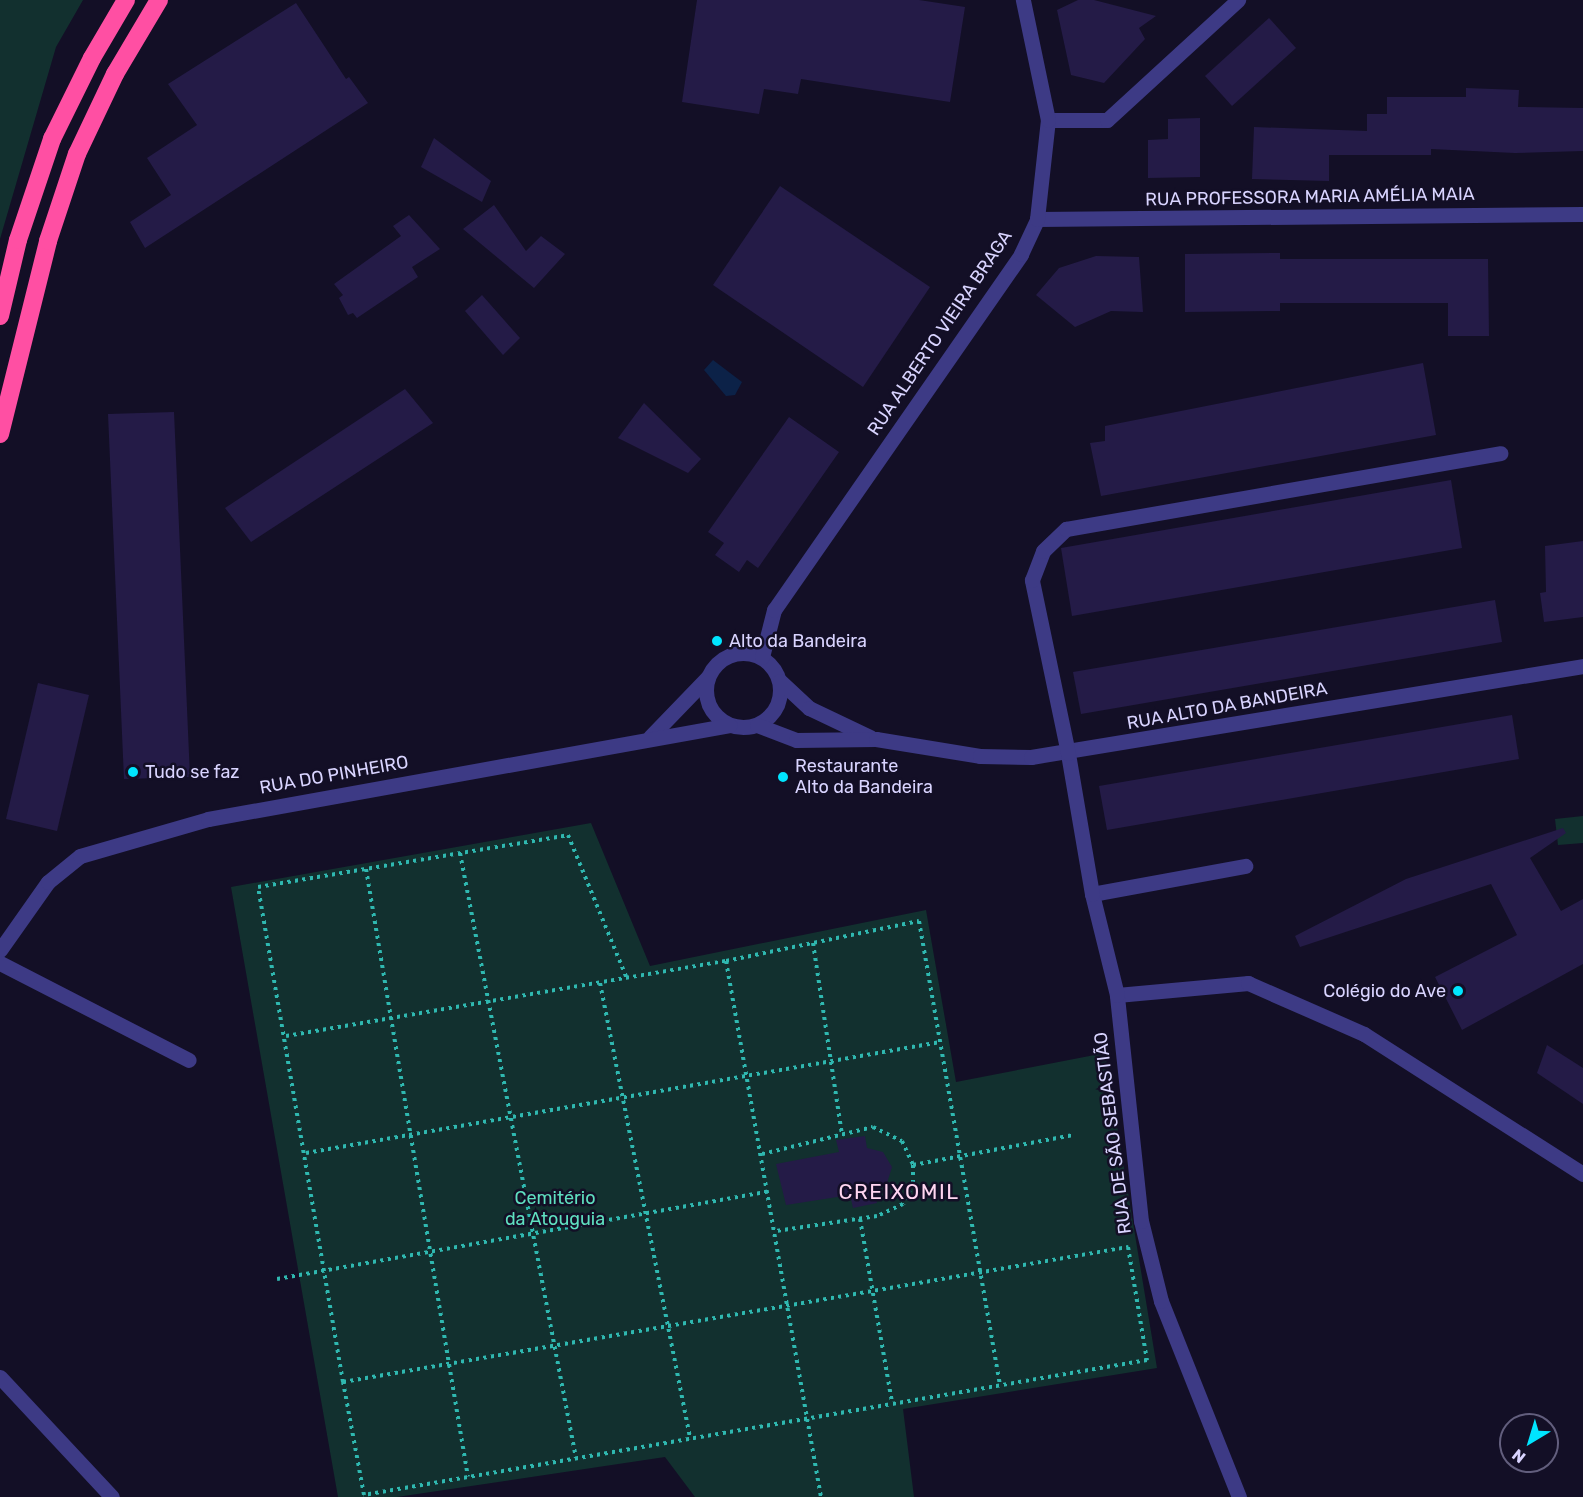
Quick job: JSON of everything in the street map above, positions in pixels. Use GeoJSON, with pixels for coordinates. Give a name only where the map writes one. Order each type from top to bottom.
{"type":"FeatureCollection","features":[{"type":"Feature","properties":{"kind":"highway"},"geometry":{"type":"LineString","coordinates":[[0,316],[18,240],[52,139],[92,58],[126,0]]}},
{"type":"Feature","properties":{"kind":"highway"},"geometry":{"type":"LineString","coordinates":[[0,434],[48,241],[77,154],[115,74],[159,0]]}},
{"type":"Feature","properties":{"kind":"street","name":"RUA ALBERTO VIEIRA BRAGA"},"geometry":{"type":"LineString","coordinates":[[762,657],[774,610],[1021,254],[1037,219],[1048,120],[1023,0]]}},
{"type":"Feature","properties":{"kind":"street"},"geometry":{"type":"LineString","coordinates":[[1048,120],[1107,120],[1238,0]]}},
{"type":"Feature","properties":{"kind":"street","name":"RUA PROFESSORA MARIA AMÉLIA MAIA"},"geometry":{"type":"LineString","coordinates":[[1037,219],[1583,214]]}},
{"type":"Feature","properties":{"kind":"street","name":"RUA DE SÃO SEBASTIÃO"},"geometry":{"type":"LineString","coordinates":[[1239,1497],[1161,1301],[1141,1221],[1117,994],[1092,894],[1068,753],[1032,580],[1043,551],[1066,529],[1500,453]]}},
{"type":"Feature","properties":{"kind":"street"},"geometry":{"type":"LineString","coordinates":[[650,737],[708,677],[719,661],[730,654],[750,652],[762,657],[775,669],[780,681],[776,708],[757,725],[730,725],[709,706],[705,690],[708,677]]}},
{"type":"Feature","properties":{"kind":"street","name":"RUA ALTO DA BANDEIRA"},"geometry":{"type":"LineString","coordinates":[[757,725],[796,740],[876,740],[980,756],[1068,753],[1583,666]]}},
{"type":"Feature","properties":{"kind":"street","name":"RUA ALTO DA BANDEIRA"},"geometry":{"type":"LineString","coordinates":[[780,681],[809,708],[876,740]]}},
{"type":"Feature","properties":{"kind":"street","name":"RUA DO PINHEIRO"},"geometry":{"type":"LineString","coordinates":[[0,950],[48,882],[80,856],[208,819],[650,737],[730,725]]}},
{"type":"Feature","properties":{"kind":"street"},"geometry":{"type":"LineString","coordinates":[[1092,894],[1245,866]]}},
{"type":"Feature","properties":{"kind":"street"},"geometry":{"type":"LineString","coordinates":[[0,963],[189,1060]]}},
{"type":"Feature","properties":{"kind":"street"},"geometry":{"type":"LineString","coordinates":[[1117,994],[1248,983],[1364,1034],[1583,1174]]}},
{"type":"Feature","properties":{"kind":"street"},"geometry":{"type":"LineString","coordinates":[[0,1377],[112,1497]]}},
{"type":"Feature","properties":{"kind":"path"},"geometry":{"type":"LineString","coordinates":[[343,1382],[1128,1247],[1147,1360],[363,1495],[322,1270],[306,1153],[286,1036],[258,887],[568,835],[627,979]]}},
{"type":"Feature","properties":{"kind":"path"},"geometry":{"type":"LineString","coordinates":[[460,853],[576,1458]]}},
{"type":"Feature","properties":{"kind":"path"},"geometry":{"type":"LineString","coordinates":[[366,869],[468,1477]]}},
{"type":"Feature","properties":{"kind":"path"},"geometry":{"type":"LineString","coordinates":[[286,1036],[627,979],[919,921],[1000,1385]]}},
{"type":"Feature","properties":{"kind":"path"},"geometry":{"type":"LineString","coordinates":[[813,943],[842,1134]]}},
{"type":"Feature","properties":{"kind":"path"},"geometry":{"type":"LineString","coordinates":[[726,961],[769,1191],[821,1497]]}},
{"type":"Feature","properties":{"kind":"path"},"geometry":{"type":"LineString","coordinates":[[600,983],[690,1439]]}},
{"type":"Feature","properties":{"kind":"path"},"geometry":{"type":"LineString","coordinates":[[306,1153],[940,1042]]}},
{"type":"Feature","properties":{"kind":"path"},"geometry":{"type":"LineString","coordinates":[[762,1154],[873,1127],[902,1141],[913,1165],[913,1184],[903,1204],[877,1216],[776,1232]]}},
{"type":"Feature","properties":{"kind":"path"},"geometry":{"type":"LineString","coordinates":[[913,1165],[1072,1134]]}},
{"type":"Feature","properties":{"kind":"path"},"geometry":{"type":"LineString","coordinates":[[277,1279],[769,1191]]}},
{"type":"Feature","properties":{"kind":"path"},"geometry":{"type":"LineString","coordinates":[[860,1219],[892,1403]]}},
{"type":"Feature","properties":{"kind":"green space"},"geometry":{"type":"Polygon","coordinates":[[[0,0],[83,0],[56,47],[0,239],[0,0]]]}},
{"type":"Feature","properties":{"kind":"green space"},"geometry":{"type":"Polygon","coordinates":[[[1583,816],[1583,843],[1558,845],[1555,819],[1583,816]]]}},
{"type":"Feature","properties":{"kind":"green space","name":"Cemitério da Atouguia"},"geometry":{"type":"Polygon","coordinates":[[[591,823],[650,966],[926,910],[956,1082],[1105,1053],[1157,1368],[903,1409],[914,1497],[695,1497],[665,1457],[397,1497],[338,1497],[231,887],[591,823]]]}},
{"type":"Feature","properties":{"kind":"water"},"geometry":{"type":"Polygon","coordinates":[[[713,360],[742,382],[735,395],[726,396],[704,370],[713,360]]]}},
{"type":"Feature","properties":{"kind":"building"},"geometry":{"type":"Polygon","coordinates":[[[697,0],[919,0],[965,7],[950,102],[801,79],[798,94],[764,89],[759,114],[682,102],[697,0]]]}},
{"type":"Feature","properties":{"kind":"building"},"geometry":{"type":"Polygon","coordinates":[[[1078,0],[1094,0],[1156,16],[1139,28],[1145,39],[1104,83],[1071,75],[1057,10],[1078,0]]]}},
{"type":"Feature","properties":{"kind":"building"},"geometry":{"type":"Polygon","coordinates":[[[296,3],[346,79],[349,77],[368,103],[145,248],[130,222],[171,195],[147,158],[197,125],[168,84],[296,3]]]}},
{"type":"Feature","properties":{"kind":"building"},"geometry":{"type":"Polygon","coordinates":[[[1269,18],[1296,48],[1232,106],[1205,76],[1269,18]]]}},
{"type":"Feature","properties":{"kind":"building"},"geometry":{"type":"Polygon","coordinates":[[[1466,88],[1519,90],[1518,107],[1583,108],[1583,151],[1515,153],[1431,149],[1431,155],[1329,155],[1329,181],[1252,179],[1254,127],[1367,131],[1367,114],[1387,114],[1387,97],[1466,97],[1466,88]]]}},
{"type":"Feature","properties":{"kind":"building"},"geometry":{"type":"Polygon","coordinates":[[[1200,118],[1200,177],[1148,178],[1148,140],[1168,139],[1168,119],[1200,118]]]}},
{"type":"Feature","properties":{"kind":"building"},"geometry":{"type":"Polygon","coordinates":[[[434,138],[491,181],[482,202],[421,167],[434,138]]]}},
{"type":"Feature","properties":{"kind":"building"},"geometry":{"type":"Polygon","coordinates":[[[780,186],[930,287],[863,387],[713,285],[780,186]]]}},
{"type":"Feature","properties":{"kind":"building"},"geometry":{"type":"Polygon","coordinates":[[[494,205],[526,251],[541,236],[565,254],[534,288],[463,229],[494,205]]]}},
{"type":"Feature","properties":{"kind":"building"},"geometry":{"type":"Polygon","coordinates":[[[409,215],[440,249],[412,267],[418,277],[357,318],[353,313],[348,315],[339,298],[343,295],[334,284],[401,236],[393,226],[409,215]]]}},
{"type":"Feature","properties":{"kind":"building"},"geometry":{"type":"Polygon","coordinates":[[[1280,253],[1280,259],[1488,259],[1489,336],[1448,336],[1448,303],[1280,303],[1280,311],[1185,312],[1185,254],[1280,253]]]}},
{"type":"Feature","properties":{"kind":"building"},"geometry":{"type":"Polygon","coordinates":[[[1096,256],[1139,257],[1143,312],[1111,311],[1075,327],[1036,295],[1059,268],[1096,256]]]}},
{"type":"Feature","properties":{"kind":"building"},"geometry":{"type":"Polygon","coordinates":[[[482,295],[520,338],[503,355],[465,311],[482,295]]]}},
{"type":"Feature","properties":{"kind":"building"},"geometry":{"type":"Polygon","coordinates":[[[1423,363],[1436,435],[1101,496],[1090,443],[1105,441],[1105,426],[1423,363]]]}},
{"type":"Feature","properties":{"kind":"building"},"geometry":{"type":"Polygon","coordinates":[[[405,389],[433,423],[251,542],[225,508],[405,389]]]}},
{"type":"Feature","properties":{"kind":"building"},"geometry":{"type":"Polygon","coordinates":[[[644,403],[701,459],[688,473],[618,438],[644,403]]]}},
{"type":"Feature","properties":{"kind":"building"},"geometry":{"type":"Polygon","coordinates":[[[174,412],[190,777],[124,779],[108,414],[174,412]]]}},
{"type":"Feature","properties":{"kind":"building"},"geometry":{"type":"Polygon","coordinates":[[[789,417],[839,452],[758,568],[747,560],[739,572],[715,555],[724,543],[708,532],[789,417]]]}},
{"type":"Feature","properties":{"kind":"building"},"geometry":{"type":"Polygon","coordinates":[[[1451,480],[1462,548],[1072,616],[1061,548],[1451,480]]]}},
{"type":"Feature","properties":{"kind":"building"},"geometry":{"type":"Polygon","coordinates":[[[1583,541],[1583,617],[1544,622],[1540,593],[1546,592],[1545,546],[1583,541]]]}},
{"type":"Feature","properties":{"kind":"building"},"geometry":{"type":"Polygon","coordinates":[[[1495,600],[1502,642],[1081,714],[1073,672],[1495,600]]]}},
{"type":"Feature","properties":{"kind":"building"},"geometry":{"type":"Polygon","coordinates":[[[38,683],[89,695],[57,831],[6,819],[38,683]]]}},
{"type":"Feature","properties":{"kind":"building"},"geometry":{"type":"Polygon","coordinates":[[[1512,715],[1519,759],[1107,830],[1099,786],[1512,715]]]}},
{"type":"Feature","properties":{"kind":"building","name":"Colégio do Ave"},"geometry":{"type":"Polygon","coordinates":[[[1563,828],[1566,833],[1530,858],[1561,911],[1583,899],[1583,964],[1462,1030],[1435,977],[1517,935],[1491,884],[1300,947],[1295,936],[1406,879],[1563,828]]]}},
{"type":"Feature","properties":{"kind":"building"},"geometry":{"type":"Polygon","coordinates":[[[1547,1045],[1583,1068],[1583,1104],[1537,1073],[1547,1045]]]}},
{"type":"Feature","properties":{"kind":"building"},"geometry":{"type":"Polygon","coordinates":[[[865,1136],[867,1148],[883,1152],[892,1167],[887,1183],[875,1191],[877,1203],[853,1208],[850,1195],[786,1205],[776,1164],[839,1152],[836,1140],[865,1136]]]}},
{"type":"Feature","properties":{"kind":"place","name":"Alto da Bandeira"},"geometry":{"type":"Point","coordinates":[717,641]}},
{"type":"Feature","properties":{"kind":"place","name":"Tudo se faz"},"geometry":{"type":"Point","coordinates":[133,772]}},
{"type":"Feature","properties":{"kind":"place","name":"Restaurante Alto da Bandeira"},"geometry":{"type":"Point","coordinates":[783,777]}},
{"type":"Feature","properties":{"kind":"place","name":"Colégio do Ave"},"geometry":{"type":"Point","coordinates":[1458,991]}},
{"type":"Feature","properties":{"kind":"district","name":"CREIXOMIL"},"geometry":{"type":"Point","coordinates":[899,1192]}}]}
